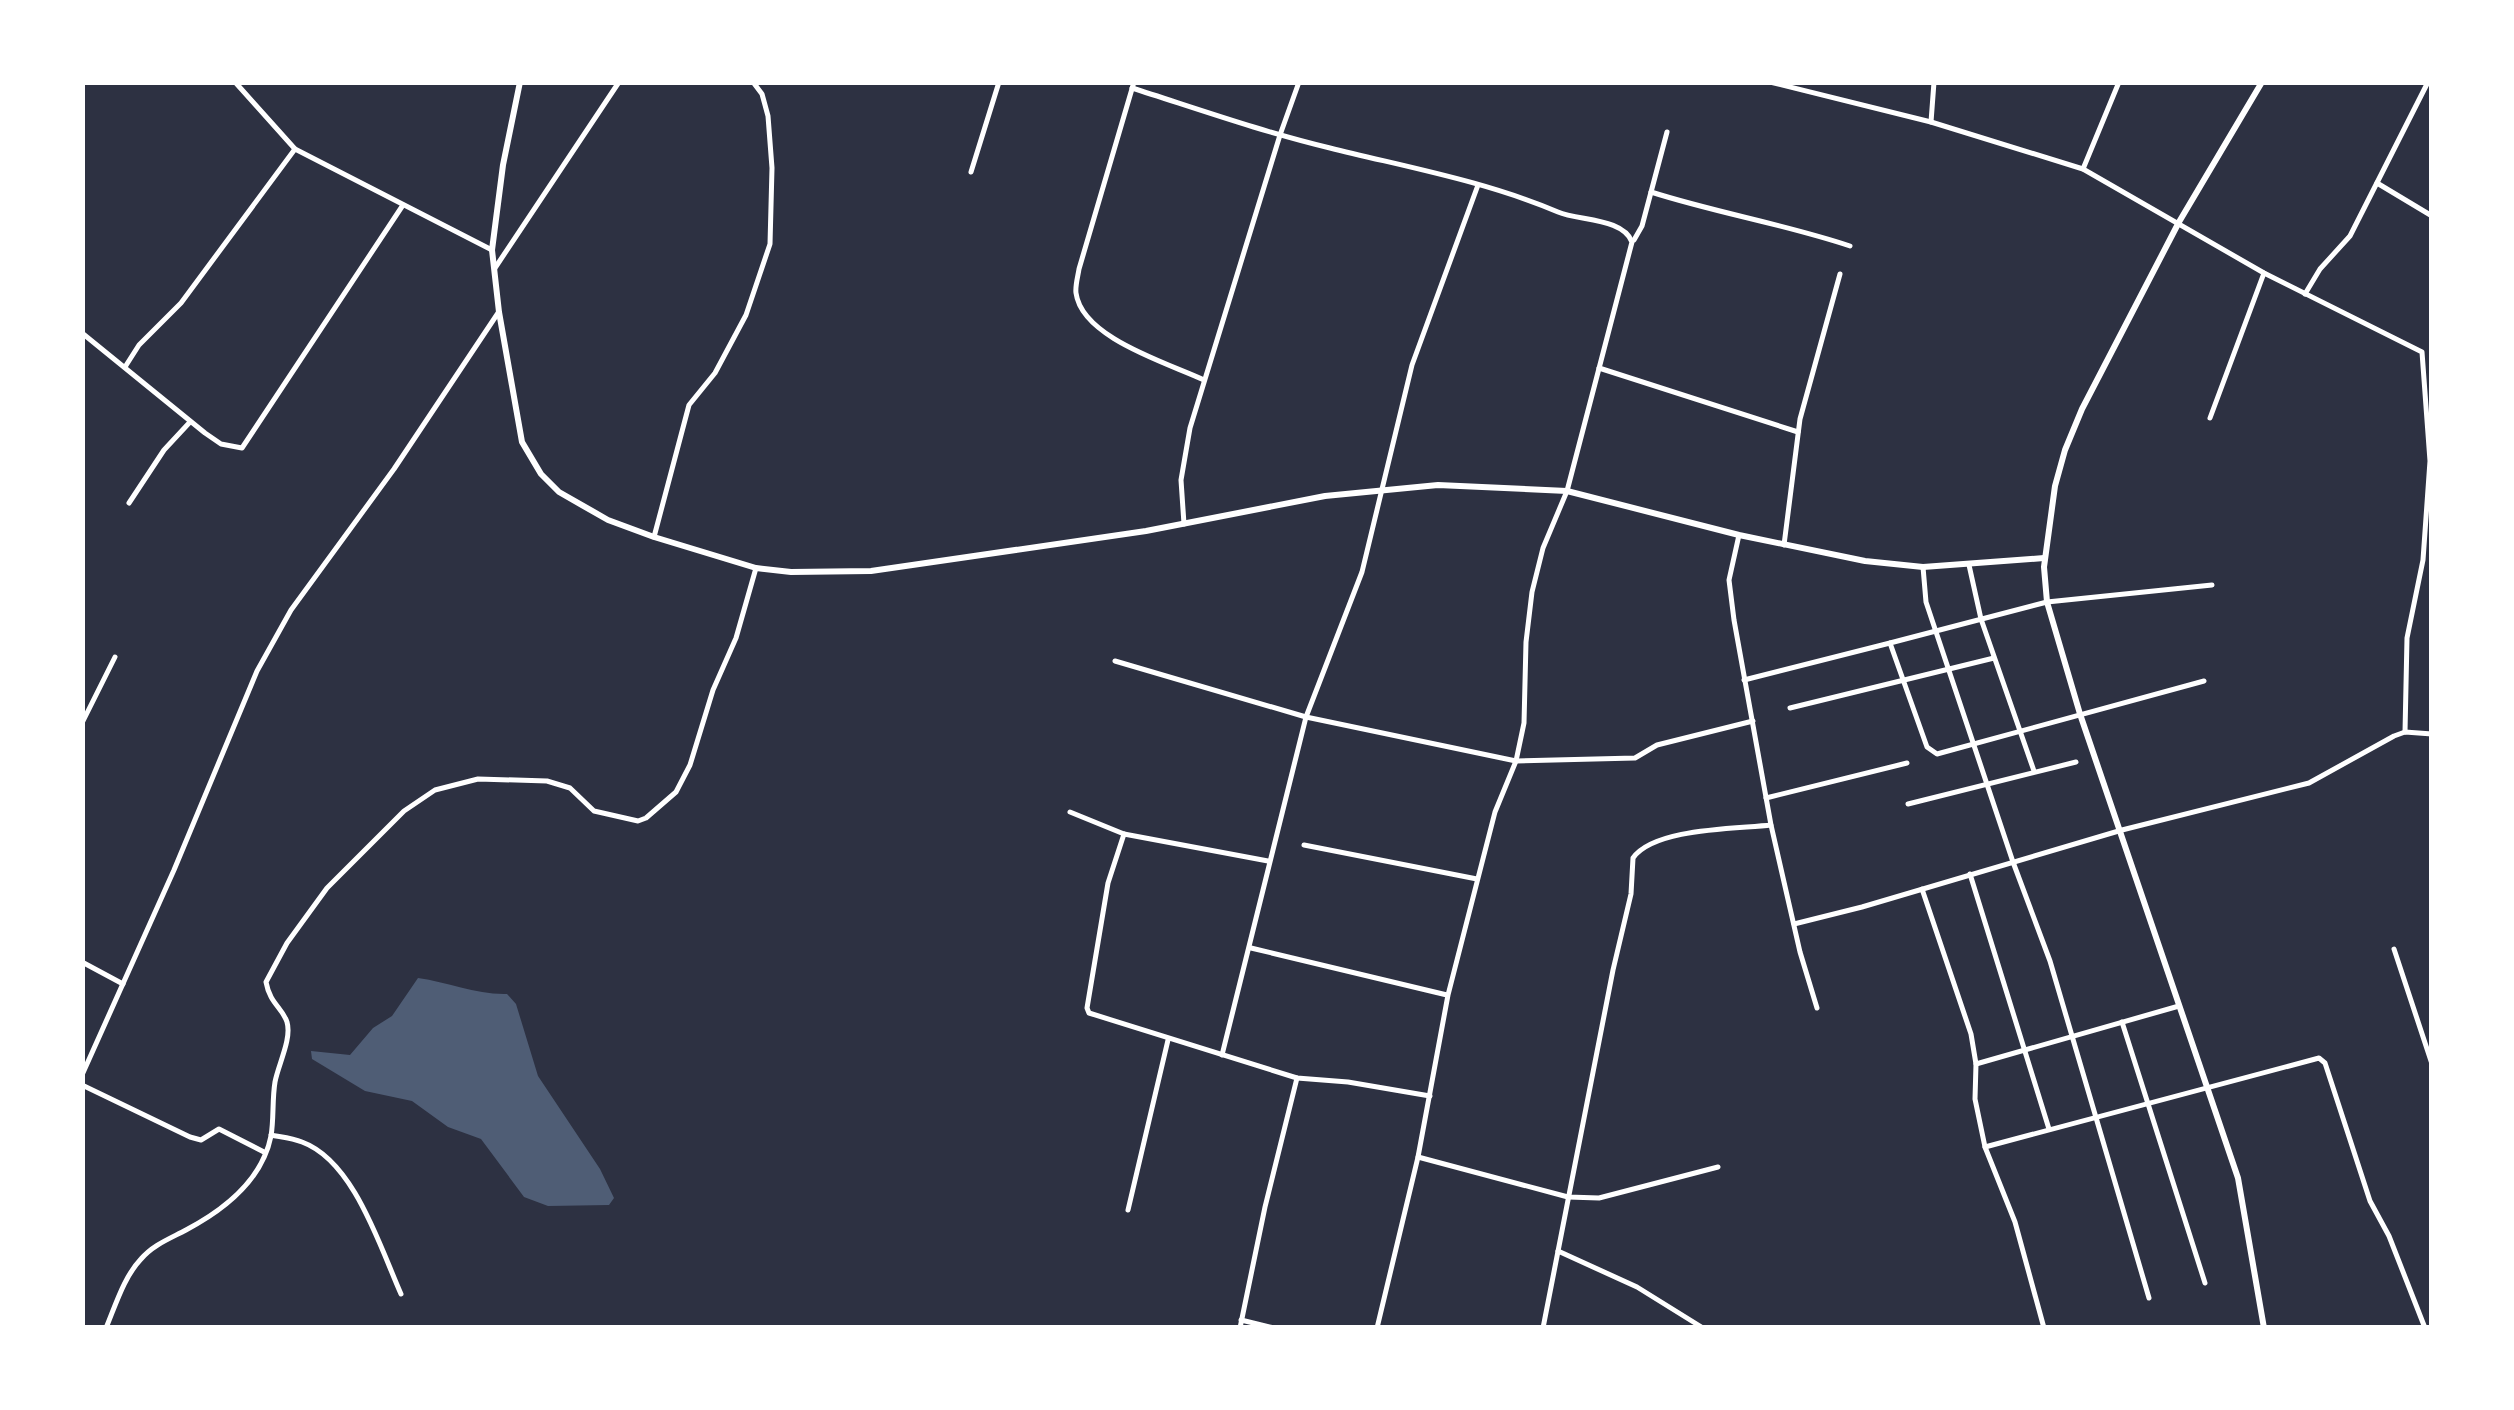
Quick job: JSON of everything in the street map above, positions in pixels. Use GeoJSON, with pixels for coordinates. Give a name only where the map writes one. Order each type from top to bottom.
{"type":"FeatureCollection","features":[{"type":"Feature","properties":{"kind":"street"},"geometry":{"type":"LineString","coordinates":[[235,82],[295,149],[492,250]]}},
{"type":"Feature","properties":{"kind":"street"},"geometry":{"type":"LineString","coordinates":[[520,82],[492,250],[522,442],[530,460],[559,492],[583,508],[654,537],[756,568],[791,572],[871,571],[1184,524],[1273,505],[1438,485],[1567,492],[1739,535],[1865,561],[1923,567],[2044,558]]}},
{"type":"Feature","properties":{"kind":"street"},"geometry":{"type":"LineString","coordinates":[[495,268],[619,82]]}},
{"type":"Feature","properties":{"kind":"street"},"geometry":{"type":"LineString","coordinates":[[654,537],[689,405],[715,372],[746,315],[770,244],[772,168],[768,116],[762,94],[753,82]]}},
{"type":"Feature","properties":{"kind":"street"},"geometry":{"type":"LineString","coordinates":[[971,172],[999,82]]}},
{"type":"Feature","properties":{"kind":"street"},"geometry":{"type":"LineString","coordinates":[[1184,524],[1181,480],[1204,380],[1299,82]]}},
{"type":"Feature","properties":{"kind":"street"},"geometry":{"type":"LineString","coordinates":[[1770,82],[1931,122],[2083,170],[2264,272],[2432,354]]}},
{"type":"Feature","properties":{"kind":"street"},"geometry":{"type":"LineString","coordinates":[[1931,122],[1934,82]]}},
{"type":"Feature","properties":{"kind":"street"},"geometry":{"type":"LineString","coordinates":[[2083,170],[2119,82]]}},
{"type":"Feature","properties":{"kind":"street"},"geometry":{"type":"LineString","coordinates":[[2262,82],[2179,222],[2106,358],[2064,450],[2044,558],[2047,602],[2080,714],[2238,1178],[2264,1328]]}},
{"type":"Feature","properties":{"kind":"street"},"geometry":{"type":"LineString","coordinates":[[2306,294],[2320,269],[2350,236],[2428,82]]}},
{"type":"Feature","properties":{"kind":"street"},"geometry":{"type":"LineString","coordinates":[[1204,380],[1100,332],[1083,313],[1076,293],[1079,269],[1133,85],[1280,136],[1478,186],[1620,229],[1629,234],[1632,242]]}},
{"type":"Feature","properties":{"kind":"street"},"geometry":{"type":"LineString","coordinates":[[1377,1328],[1418,1157],[1448,995],[1495,812],[1516,760],[1524,723],[1532,592],[1543,548],[1567,492],[1632,242],[1642,226],[1667,132]]}},
{"type":"Feature","properties":{"kind":"street"},"geometry":{"type":"LineString","coordinates":[[125,368],[151,332],[181,303],[295,149]]}},
{"type":"Feature","properties":{"kind":"street"},"geometry":{"type":"LineString","coordinates":[[2377,184],[2432,216]]}},
{"type":"Feature","properties":{"kind":"street"},"geometry":{"type":"LineString","coordinates":[[1222,1056],[1306,718],[1362,572],[1412,365],[1478,186]]}},
{"type":"Feature","properties":{"kind":"street"},"geometry":{"type":"LineString","coordinates":[[1651,192],[1850,246]]}},
{"type":"Feature","properties":{"kind":"street"},"geometry":{"type":"LineString","coordinates":[[82,332],[190,422],[221,444],[239,450],[246,445],[403,205]]}},
{"type":"Feature","properties":{"kind":"street"},"geometry":{"type":"LineString","coordinates":[[2210,418],[2264,272]]}},
{"type":"Feature","properties":{"kind":"street"},"geometry":{"type":"LineString","coordinates":[[1784,545],[1798,432],[1840,274]]}},
{"type":"Feature","properties":{"kind":"street"},"geometry":{"type":"LineString","coordinates":[[82,1075],[266,656],[292,610],[394,469],[499,312]]}},
{"type":"Feature","properties":{"kind":"street"},"geometry":{"type":"LineString","coordinates":[[2405,732],[2407,638],[2423,560],[2430,461],[2422,352]]}},
{"type":"Feature","properties":{"kind":"street"},"geometry":{"type":"LineString","coordinates":[[1599,368],[1798,432]]}},
{"type":"Feature","properties":{"kind":"street"},"geometry":{"type":"LineString","coordinates":[[129,504],[164,450],[190,422]]}},
{"type":"Feature","properties":{"kind":"street"},"geometry":{"type":"LineString","coordinates":[[1739,535],[1729,580],[1744,680],[1771,825],[1817,1008]]}},
{"type":"Feature","properties":{"kind":"street"},"geometry":{"type":"LineString","coordinates":[[1969,566],[1981,619],[2034,772]]}},
{"type":"Feature","properties":{"kind":"street"},"geometry":{"type":"LineString","coordinates":[[1923,567],[1926,602],[2050,960],[2149,1298]]}},
{"type":"Feature","properties":{"kind":"street"},"geometry":{"type":"LineString","coordinates":[[106,1328],[130,1273],[141,1258],[156,1244],[212,1216],[234,1200],[254,1175],[272,1134],[275,1084],[288,1030],[286,1019],[269,998],[266,982],[287,943],[327,888],[404,811],[435,790],[455,783],[507,778],[548,781],[570,788],[594,811],[638,821],[646,818],[680,787],[690,765],[713,690],[736,638],[756,568]]}},
{"type":"Feature","properties":{"kind":"street"},"geometry":{"type":"LineString","coordinates":[[1744,680],[2047,602],[2212,585]]}},
{"type":"Feature","properties":{"kind":"street"},"geometry":{"type":"LineString","coordinates":[[1890,643],[1931,751],[1936,754],[2204,681]]}},
{"type":"Feature","properties":{"kind":"street"},"geometry":{"type":"LineString","coordinates":[[82,723],[115,656]]}},
{"type":"Feature","properties":{"kind":"street"},"geometry":{"type":"LineString","coordinates":[[1790,708],[1994,658]]}},
{"type":"Feature","properties":{"kind":"street"},"geometry":{"type":"LineString","coordinates":[[1115,661],[1306,718],[1516,760],[1636,758],[1657,746],[1753,721]]}},
{"type":"Feature","properties":{"kind":"street"},"geometry":{"type":"LineString","coordinates":[[1794,924],[2122,830],[2309,783],[2405,732],[2432,734]]}},
{"type":"Feature","properties":{"kind":"street"},"geometry":{"type":"LineString","coordinates":[[1908,804],[2076,762]]}},
{"type":"Feature","properties":{"kind":"street"},"geometry":{"type":"LineString","coordinates":[[1766,798],[1907,763]]}},
{"type":"Feature","properties":{"kind":"street"},"geometry":{"type":"LineString","coordinates":[[1070,812],[1124,834],[1268,861]]}},
{"type":"Feature","properties":{"kind":"street"},"geometry":{"type":"LineString","coordinates":[[1543,1328],[1631,894],[1634,858],[1649,844],[1682,834],[1771,825]]}},
{"type":"Feature","properties":{"kind":"street"},"geometry":{"type":"LineString","coordinates":[[1124,834],[1108,883],[1087,1008],[1096,1016],[1296,1078],[1430,1096]]}},
{"type":"Feature","properties":{"kind":"street"},"geometry":{"type":"LineString","coordinates":[[1304,844],[1477,879]]}},
{"type":"Feature","properties":{"kind":"street"},"geometry":{"type":"LineString","coordinates":[[1970,874],[2050,1130]]}},
{"type":"Feature","properties":{"kind":"street"},"geometry":{"type":"LineString","coordinates":[[1922,889],[1971,1034],[1976,1064],[1975,1099],[1986,1147],[2015,1222],[2044,1328]]}},
{"type":"Feature","properties":{"kind":"street"},"geometry":{"type":"LineString","coordinates":[[1251,948],[1448,995]]}},
{"type":"Feature","properties":{"kind":"street"},"geometry":{"type":"LineString","coordinates":[[2394,949],[2432,1064]]}},
{"type":"Feature","properties":{"kind":"street"},"geometry":{"type":"LineString","coordinates":[[82,962],[123,984]]}},
{"type":"Feature","properties":{"kind":"street"},"geometry":{"type":"LineString","coordinates":[[1976,1064],[2180,1006]]}},
{"type":"Feature","properties":{"kind":"street"},"geometry":{"type":"LineString","coordinates":[[2122,1022],[2205,1282]]}},
{"type":"Feature","properties":{"kind":"street"},"geometry":{"type":"LineString","coordinates":[[1128,1210],[1168,1040]]}},
{"type":"Feature","properties":{"kind":"street"},"geometry":{"type":"LineString","coordinates":[[1986,1147],[2319,1058],[2323,1060],[2370,1200],[2389,1236],[2425,1328]]}},
{"type":"Feature","properties":{"kind":"street"},"geometry":{"type":"LineString","coordinates":[[1274,1328],[1241,1324],[1296,1078]]}},
{"type":"Feature","properties":{"kind":"street"},"geometry":{"type":"LineString","coordinates":[[82,1085],[190,1137],[201,1140],[219,1129],[264,1152]]}},
{"type":"Feature","properties":{"kind":"street"},"geometry":{"type":"LineString","coordinates":[[272,1134],[305,1143],[337,1167],[362,1206],[402,1294]]}},
{"type":"Feature","properties":{"kind":"street"},"geometry":{"type":"LineString","coordinates":[[1418,1157],[1568,1197],[1599,1198],[1626,1193],[1718,1167]]}},
{"type":"Feature","properties":{"kind":"street"},"geometry":{"type":"LineString","coordinates":[[1558,1252],[1637,1288],[1703,1328]]}},
{"type":"Feature","properties":{"kind":"water"},"geometry":{"type":"Polygon","coordinates":[[[418,978],[507,994],[516,1004],[538,1076],[600,1169],[614,1198],[609,1205],[548,1206],[524,1197],[481,1139],[448,1127],[412,1101],[365,1091],[312,1059],[311,1051],[350,1055],[373,1028],[392,1016],[418,978]]]}}]}
